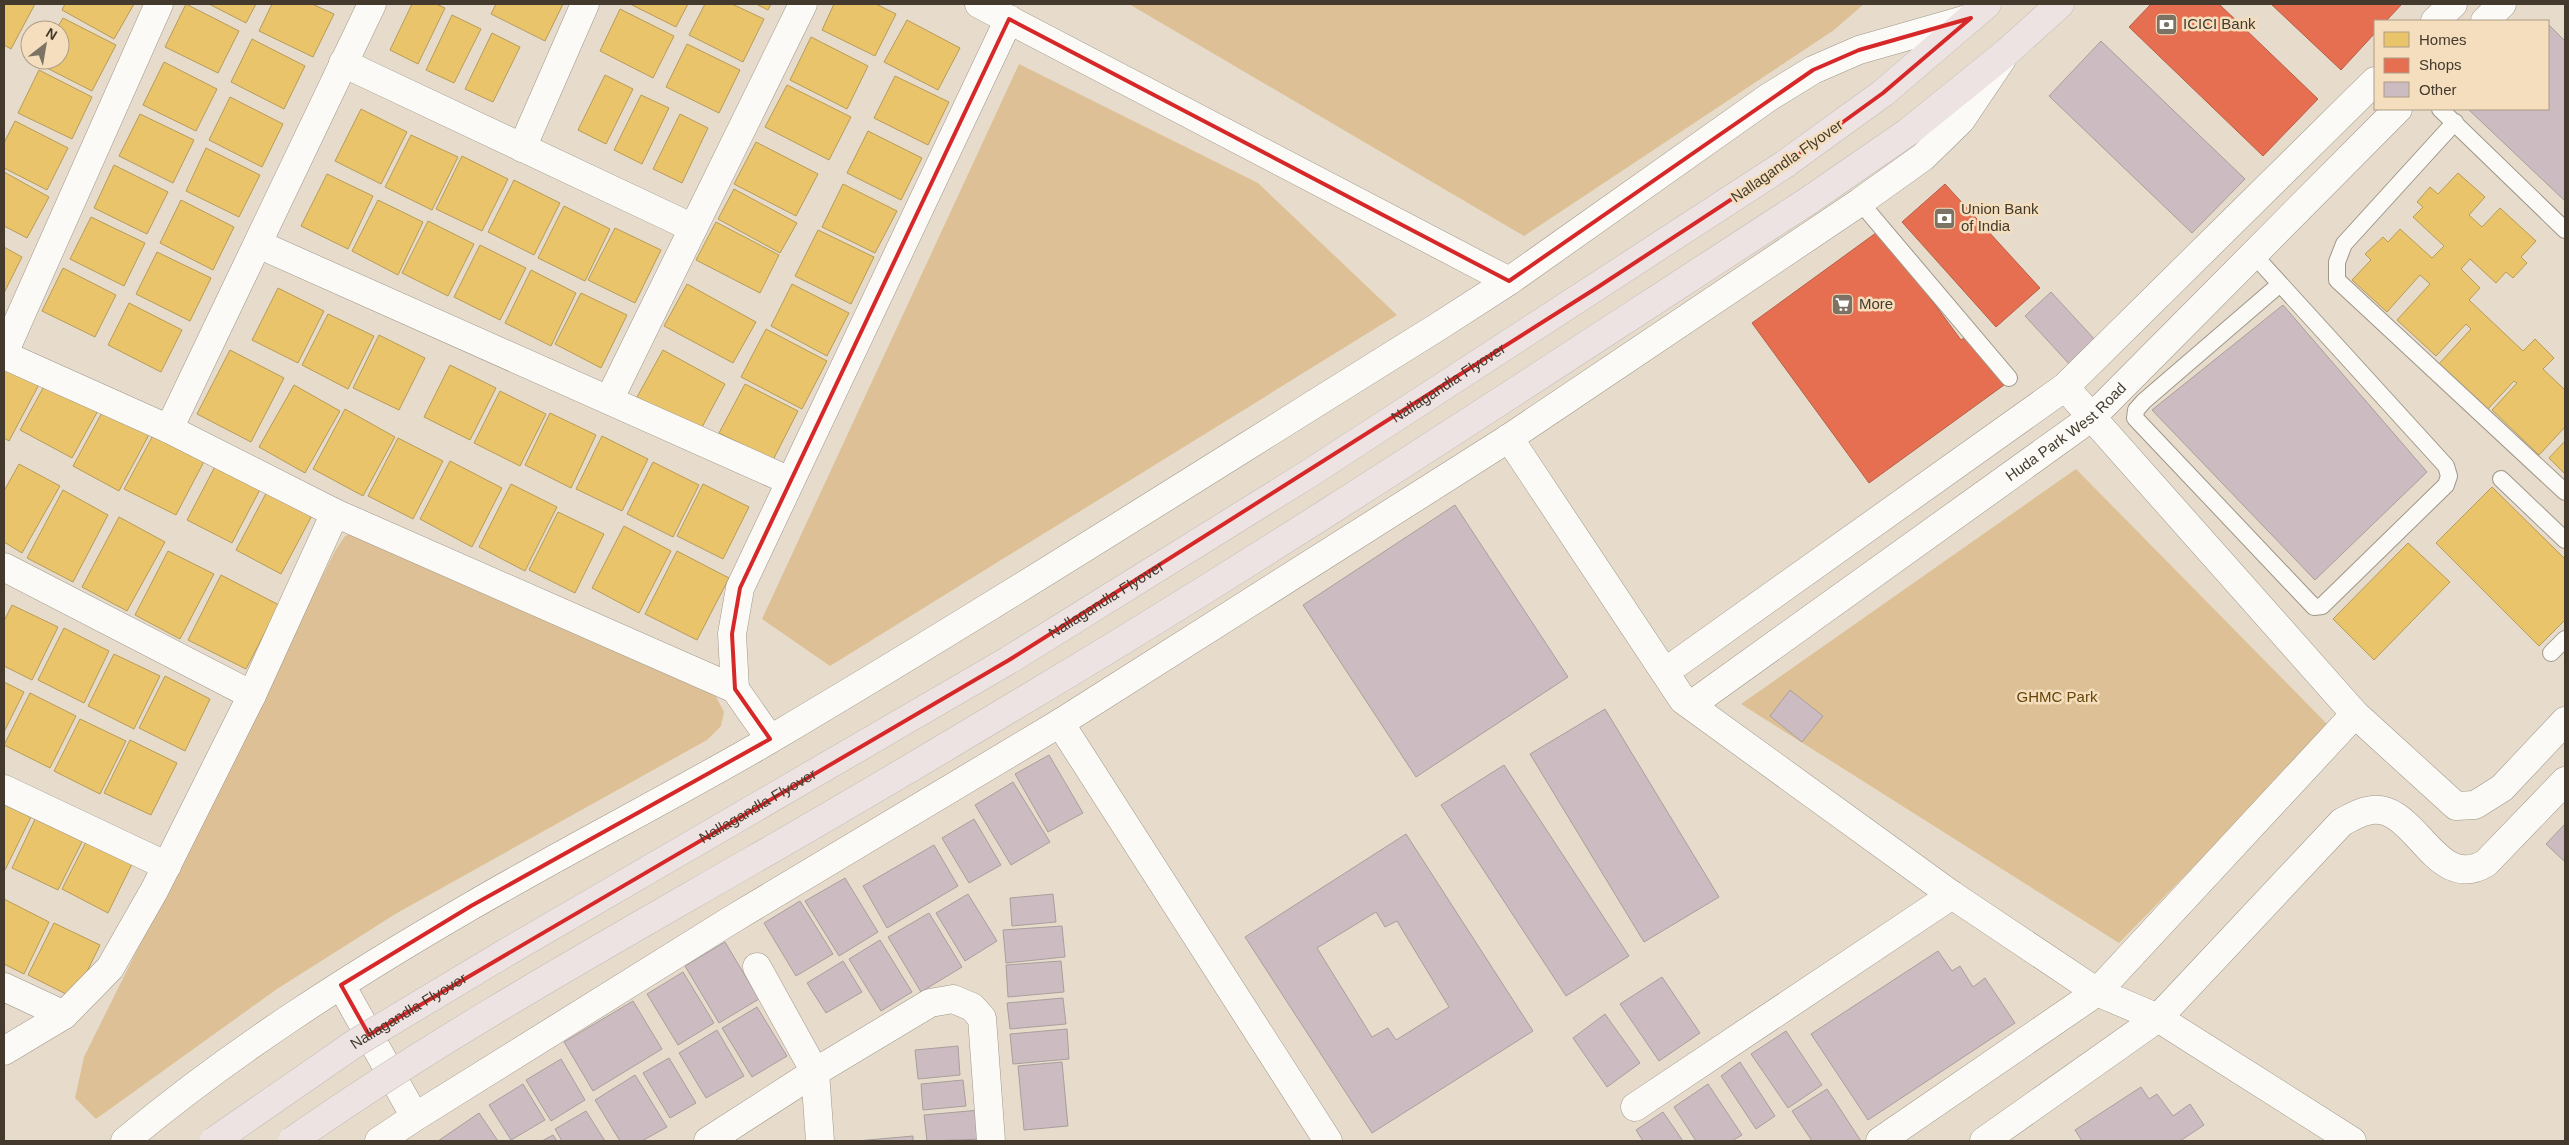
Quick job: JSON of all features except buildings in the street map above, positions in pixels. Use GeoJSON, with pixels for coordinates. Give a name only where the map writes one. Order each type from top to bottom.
{"type":"FeatureCollection","features":[{"type":"Feature","properties":{"kind":"main road"},"geometry":{"type":"LineString","coordinates":[[292,1141],[377,1081],[517,995],[803,831],[1018,704],[1317,519],[1808,201],[1908,132],[2007,52],[2060,4]]}},
{"type":"Feature","properties":{"kind":"main road","name":"Nallagandla Flyover"},"geometry":{"type":"LineString","coordinates":[[214,1141],[358,1042],[507,952],[1009,660],[1302,478],[1785,164],[1883,93],[1979,11]]}},
{"type":"Feature","properties":{"kind":"street"},"geometry":{"type":"LineString","coordinates":[[160,4],[4,354],[169,429],[336,513],[735,689],[770,739]]}},
{"type":"Feature","properties":{"kind":"street"},"geometry":{"type":"LineString","coordinates":[[169,429],[372,4]]}},
{"type":"Feature","properties":{"kind":"street"},"geometry":{"type":"LineString","coordinates":[[522,148],[585,4]]}},
{"type":"Feature","properties":{"kind":"street"},"geometry":{"type":"LineString","coordinates":[[609,400],[803,4]]}},
{"type":"Feature","properties":{"kind":"street"},"geometry":{"type":"LineString","coordinates":[[978,4],[1009,18],[1508,280]]}},
{"type":"Feature","properties":{"kind":"street"},"geometry":{"type":"LineString","coordinates":[[2436,20],[2453,4]]}},
{"type":"Feature","properties":{"kind":"street"},"geometry":{"type":"LineString","coordinates":[[2486,20],[2502,4]]}},
{"type":"Feature","properties":{"kind":"street"},"geometry":{"type":"LineString","coordinates":[[125,1141],[245,1050],[341,985],[472,906],[770,739],[994,603],[1508,280],[1769,97],[1813,70],[1859,50],[1979,11]]}},
{"type":"Feature","properties":{"kind":"street"},"geometry":{"type":"LineString","coordinates":[[735,689],[732,634],[740,588],[1009,18]]}},
{"type":"Feature","properties":{"kind":"street"},"geometry":{"type":"LineString","coordinates":[[379,1141],[731,920],[1060,723],[1509,438],[1860,202],[1923,157],[1945,138],[1961,120],[2007,52]]}},
{"type":"Feature","properties":{"kind":"street"},"geometry":{"type":"LineString","coordinates":[[343,63],[693,228]]}},
{"type":"Feature","properties":{"kind":"street"},"geometry":{"type":"LineString","coordinates":[[1664,672],[2065,387],[2374,82]]}},
{"type":"Feature","properties":{"kind":"street","name":"Huda Park West Road"},"geometry":{"type":"LineString","coordinates":[[1691,705],[2092,417],[2397,110]]}},
{"type":"Feature","properties":{"kind":"street"},"geometry":{"type":"LineString","coordinates":[[258,244],[790,480]]}},
{"type":"Feature","properties":{"kind":"street"},"geometry":{"type":"LineString","coordinates":[[2065,387],[2355,714],[2456,806],[2475,804],[2502,788],[2565,721]]}},
{"type":"Feature","properties":{"kind":"street"},"geometry":{"type":"LineString","coordinates":[[1509,438],[1683,700],[1952,895],[2098,992],[2158,1018],[2352,1141]]}},
{"type":"Feature","properties":{"kind":"street"},"geometry":{"type":"LineString","coordinates":[[4,1051],[64,1015],[110,968],[167,866],[252,695],[336,513]]}},
{"type":"Feature","properties":{"kind":"street"},"geometry":{"type":"LineString","coordinates":[[4,567],[252,695]]}},
{"type":"Feature","properties":{"kind":"street"},"geometry":{"type":"LineString","coordinates":[[1880,1141],[2098,992],[2355,714]]}},
{"type":"Feature","properties":{"kind":"street"},"geometry":{"type":"LineString","coordinates":[[1060,723],[1328,1141]]}},
{"type":"Feature","properties":{"kind":"street"},"geometry":{"type":"LineString","coordinates":[[1984,1141],[2158,1018],[2342,822],[2368,810],[2386,812],[2396,817],[2448,865],[2458,871],[2475,870],[2486,864],[2565,781]]}},
{"type":"Feature","properties":{"kind":"street"},"geometry":{"type":"LineString","coordinates":[[4,789],[167,866]]}},
{"type":"Feature","properties":{"kind":"street"},"geometry":{"type":"LineString","coordinates":[[1635,1107],[1952,895]]}},
{"type":"Feature","properties":{"kind":"street"},"geometry":{"type":"LineString","coordinates":[[757,967],[815,1072],[820,1141]]}},
{"type":"Feature","properties":{"kind":"street"},"geometry":{"type":"LineString","coordinates":[[341,985],[415,1117]]}},
{"type":"Feature","properties":{"kind":"street"},"geometry":{"type":"LineString","coordinates":[[4,987],[64,1015]]}},
{"type":"Feature","properties":{"kind":"street"},"geometry":{"type":"LineString","coordinates":[[708,1141],[815,1072],[930,1003],[953,999],[972,1007],[982,1018],[991,1141]]}},
{"type":"Feature","properties":{"kind":"lane"},"geometry":{"type":"LineString","coordinates":[[2441,110],[2565,230]]}},
{"type":"Feature","properties":{"kind":"lane"},"geometry":{"type":"LineString","coordinates":[[2455,122],[2344,244],[2337,262],[2337,280],[2565,492]]}},
{"type":"Feature","properties":{"kind":"lane"},"geometry":{"type":"LineString","coordinates":[[1860,202],[2009,378]]}},
{"type":"Feature","properties":{"kind":"lane"},"geometry":{"type":"LineString","coordinates":[[2253,254],[2446,466],[2449,476],[2446,484],[2322,606],[2314,608],[2135,418],[2136,410],[2144,402],[2280,284]]}},
{"type":"Feature","properties":{"kind":"lane"},"geometry":{"type":"LineString","coordinates":[[2501,479],[2565,540]]}},
{"type":"Feature","properties":{"kind":"lane"},"geometry":{"type":"LineString","coordinates":[[2552,653],[2565,639]]}},
{"type":"Feature","properties":{"kind":"highlighted area"},"geometry":{"type":"Polygon","coordinates":[[[1971,18],[1883,93],[1785,164],[1598,287],[1009,660],[369,1035],[341,985],[471,906],[770,739],[735,689],[732,634],[740,588],[1009,19],[1509,281],[1813,70],[1859,50],[1971,18]]]}},
{"type":"Feature","properties":{"kind":"green space"},"geometry":{"type":"Polygon","coordinates":[[[1129,4],[1864,4],[1834,30],[1524,236],[1129,4]]]}},
{"type":"Feature","properties":{"kind":"green space"},"geometry":{"type":"Polygon","coordinates":[[[1019,64],[1258,183],[1397,315],[830,666],[762,619],[1019,64]]]}},
{"type":"Feature","properties":{"kind":"green space","name":"GHMC Park"},"geometry":{"type":"Polygon","coordinates":[[[2076,469],[2330,727],[2119,943],[1741,704],[2076,469]]]}},
{"type":"Feature","properties":{"kind":"green space"},"geometry":{"type":"Polygon","coordinates":[[[361,530],[714,693],[724,712],[721,726],[707,740],[397,913],[277,989],[96,1119],[75,1098],[84,1057],[335,551],[345,536],[361,530]]]}},
{"type":"Feature","properties":{"kind":"place","name":"ICICI Bank"},"geometry":{"type":"Point","coordinates":[2167,24]}},
{"type":"Feature","properties":{"kind":"place","name":"Union Bank of India"},"geometry":{"type":"Point","coordinates":[1945,218]}},
{"type":"Feature","properties":{"kind":"place","name":"More"},"geometry":{"type":"Point","coordinates":[1843,304]}}]}
